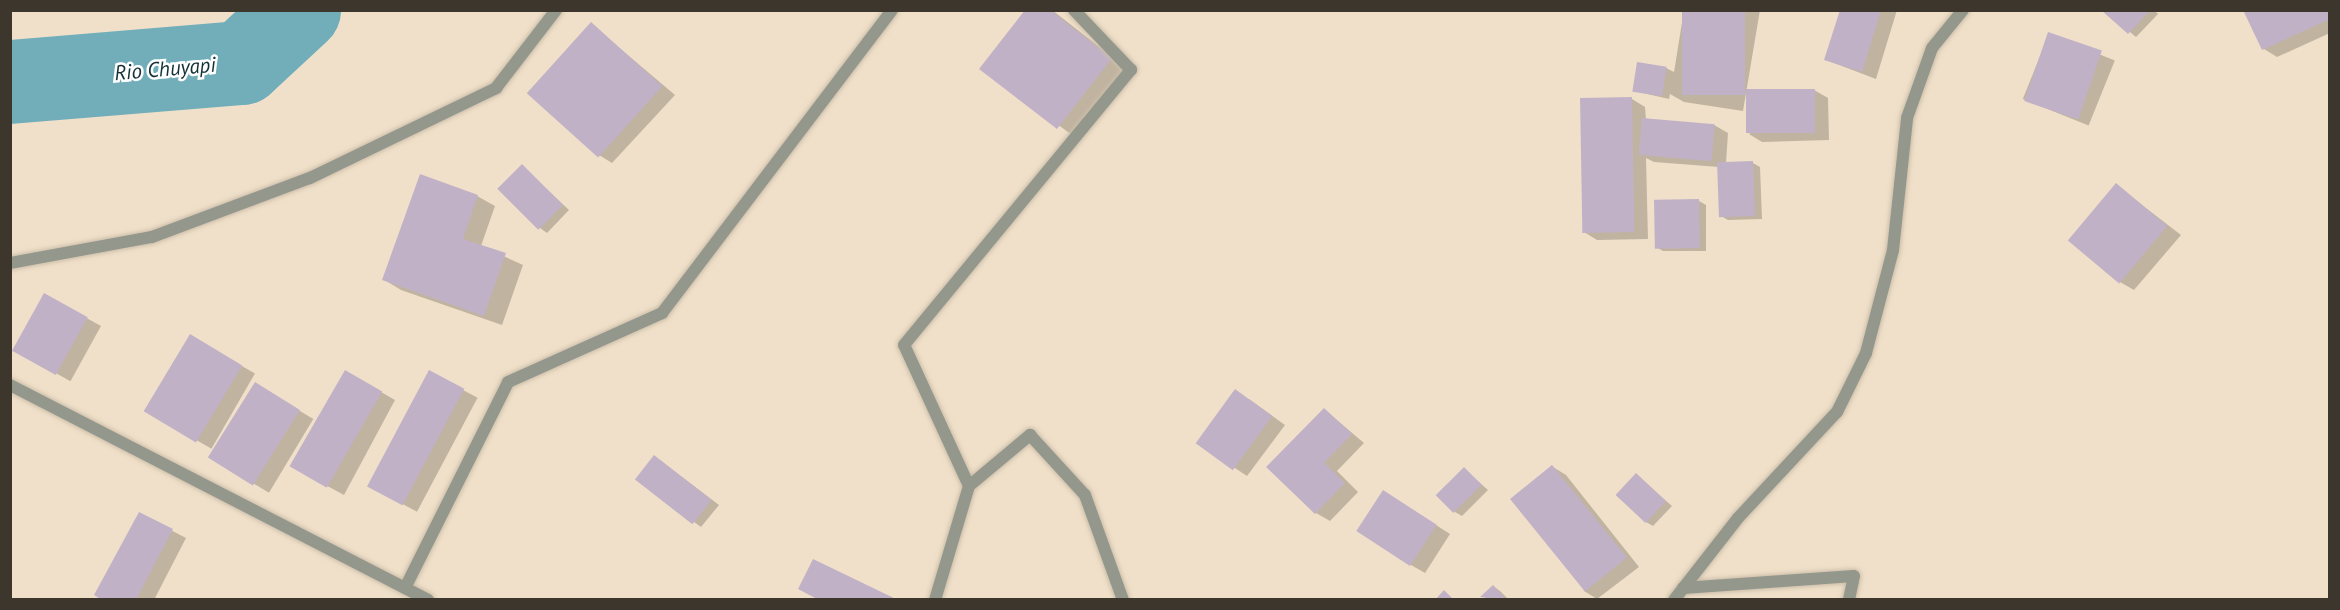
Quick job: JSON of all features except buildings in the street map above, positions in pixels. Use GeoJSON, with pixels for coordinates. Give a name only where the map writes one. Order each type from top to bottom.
{"type":"FeatureCollection","features":[{"type":"Feature","properties":{"kind":"street"},"geometry":{"type":"LineString","coordinates":[[10,263],[152,237],[310,178],[496,88],[556,10]]}},
{"type":"Feature","properties":{"kind":"street"},"geometry":{"type":"LineString","coordinates":[[412,594],[508,382],[662,313],[892,10]]}},
{"type":"Feature","properties":{"kind":"street"},"geometry":{"type":"LineString","coordinates":[[969,486],[904,345],[1131,70],[1074,10]]}},
{"type":"Feature","properties":{"kind":"street"},"geometry":{"type":"LineString","coordinates":[[1674,600],[1738,518],[1837,412],[1862,363],[1893,250],[1907,118],[1932,48],[1957,14]]}},
{"type":"Feature","properties":{"kind":"street"},"geometry":{"type":"LineString","coordinates":[[10,385],[412,594],[428,600]]}},
{"type":"Feature","properties":{"kind":"street"},"geometry":{"type":"LineString","coordinates":[[935,600],[969,486],[1030,435],[1085,495],[1123,600]]}},
{"type":"Feature","properties":{"kind":"street"},"geometry":{"type":"LineString","coordinates":[[1683,588],[1854,576],[1849,600]]}},
{"type":"Feature","properties":{"kind":"waterway","name":"Rio Chuyapi"},"geometry":{"type":"LineString","coordinates":[[10,82],[242,63],[299,10]]}}]}
